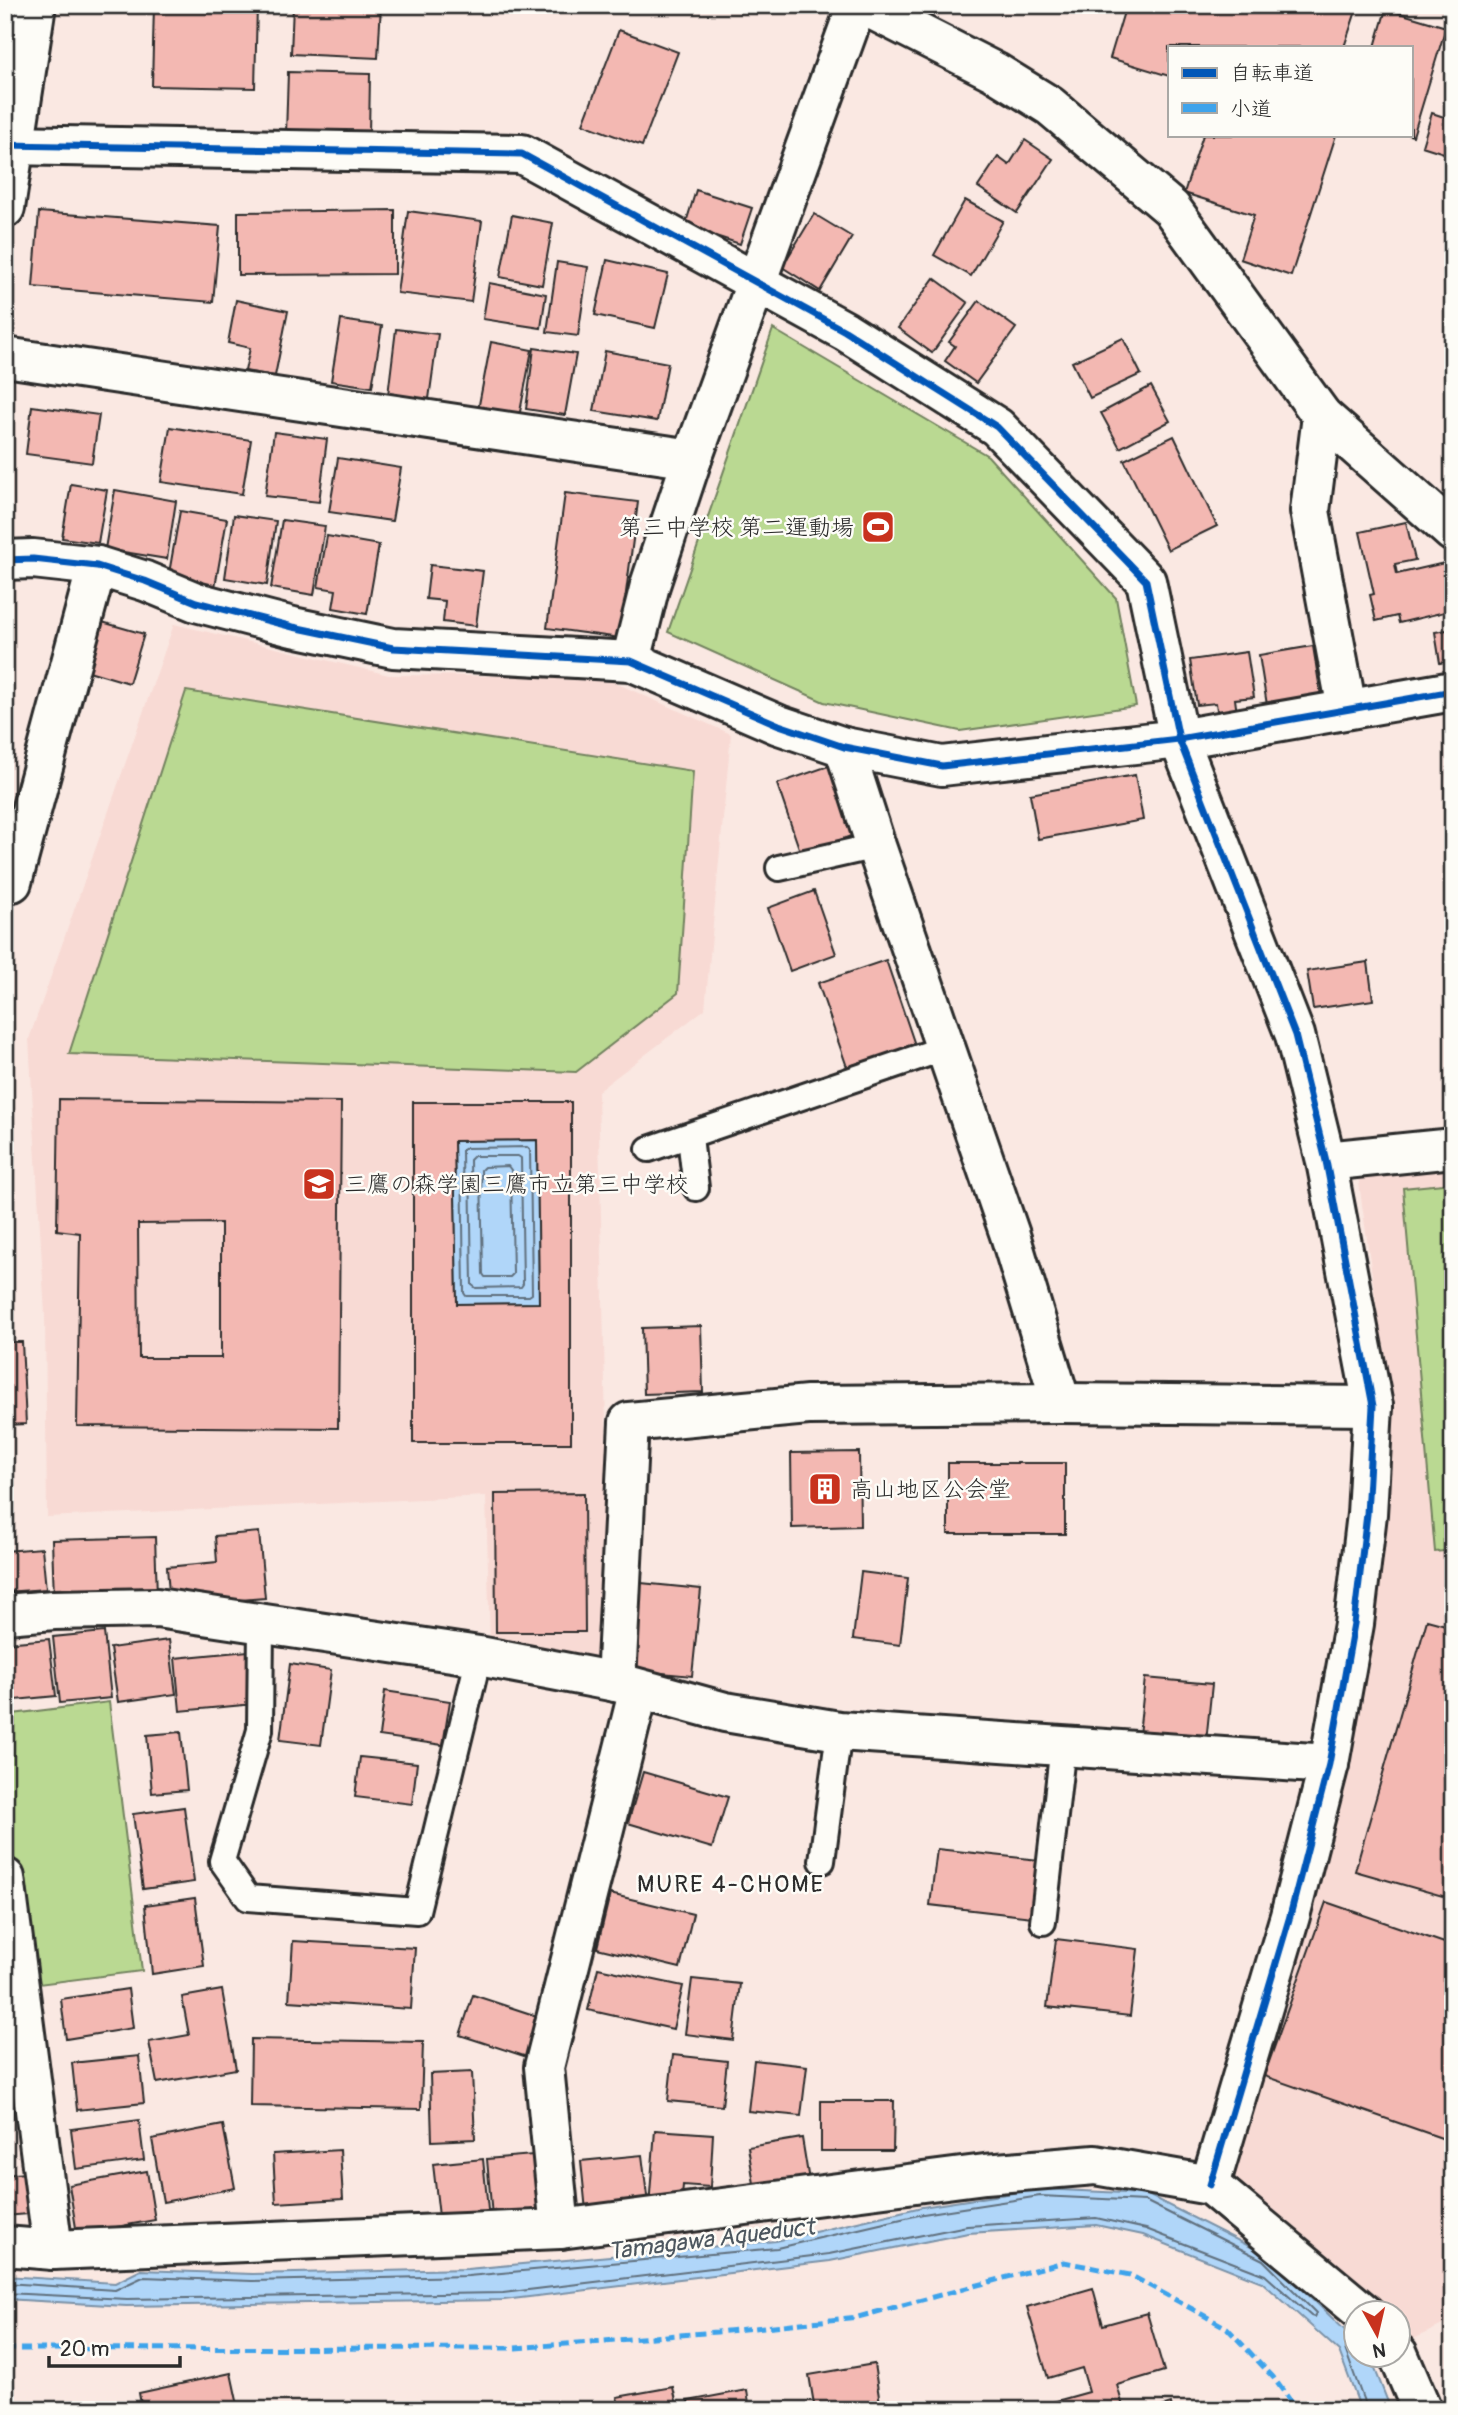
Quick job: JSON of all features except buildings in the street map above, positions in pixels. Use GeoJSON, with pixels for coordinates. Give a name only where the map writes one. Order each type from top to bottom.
{"type":"FeatureCollection","features":[{"type":"Feature","properties":{"kind":"street"},"geometry":{"type":"LineString","coordinates":[[5,208],[9,146],[36,5]]}},
{"type":"Feature","properties":{"kind":"street"},"geometry":{"type":"LineString","coordinates":[[631,662],[650,585],[692,459],[857,5]]}},
{"type":"Feature","properties":{"kind":"street"},"geometry":{"type":"LineString","coordinates":[[863,5],[995,72],[1050,106],[1171,208],[1322,416],[1453,532]]}},
{"type":"Feature","properties":{"kind":"street"},"geometry":{"type":"LineString","coordinates":[[9,146],[522,154],[845,331],[998,427],[1146,581],[1179,739],[1295,1035],[1326,1161],[1373,1406],[1367,1514],[1355,1611],[1329,1764],[1290,1916],[1210,2185]]}},
{"type":"Feature","properties":{"kind":"street"},"geometry":{"type":"LineString","coordinates":[[5,357],[692,459]]}},
{"type":"Feature","properties":{"kind":"street"},"geometry":{"type":"LineString","coordinates":[[1322,416],[1310,511],[1347,709]]}},
{"type":"Feature","properties":{"kind":"street"},"geometry":{"type":"LineString","coordinates":[[5,560],[33,559],[97,566],[145,581],[196,602],[393,648],[631,662],[779,725],[844,747],[942,766],[1179,739],[1453,691]]}},
{"type":"Feature","properties":{"kind":"street"},"geometry":{"type":"LineString","coordinates":[[5,882],[12,882],[97,566]]}},
{"type":"Feature","properties":{"kind":"street"},"geometry":{"type":"LineString","coordinates":[[844,747],[1010,1235],[1061,1403]]}},
{"type":"Feature","properties":{"kind":"street"},"geometry":{"type":"LineString","coordinates":[[1326,1161],[1453,1148]]}},
{"type":"Feature","properties":{"kind":"street"},"geometry":{"type":"LineString","coordinates":[[560,2229],[544,2067],[628,1685],[629,1422],[808,1405],[1061,1403],[1373,1406]]}},
{"type":"Feature","properties":{"kind":"street"},"geometry":{"type":"LineString","coordinates":[[5,1614],[157,1608],[479,1656],[628,1685],[725,1712],[839,1731],[1329,1764]]}},
{"type":"Feature","properties":{"kind":"street"},"geometry":{"type":"LineString","coordinates":[[5,1878],[53,2250]]}},
{"type":"Feature","properties":{"kind":"street"},"geometry":{"type":"LineString","coordinates":[[5,2246],[53,2250],[560,2229],[985,2174],[1095,2165],[1210,2185],[1348,2300]]}},
{"type":"Feature","properties":{"kind":"street"},"geometry":{"type":"LineString","coordinates":[[1405,2370],[1422,2410]]}},
{"type":"Feature","properties":{"kind":"lane"},"geometry":{"type":"LineString","coordinates":[[779,868],[876,846]]}},
{"type":"Feature","properties":{"kind":"lane"},"geometry":{"type":"LineString","coordinates":[[649,1149],[945,1048]]}},
{"type":"Feature","properties":{"kind":"lane"},"geometry":{"type":"LineString","coordinates":[[690,1136],[696,1188]]}},
{"type":"Feature","properties":{"kind":"lane"},"geometry":{"type":"LineString","coordinates":[[261,1625],[260,1730],[222,1861],[248,1898],[417,1911],[479,1656]]}},
{"type":"Feature","properties":{"kind":"lane"},"geometry":{"type":"LineString","coordinates":[[822,1861],[839,1731]]}},
{"type":"Feature","properties":{"kind":"lane"},"geometry":{"type":"LineString","coordinates":[[1043,1922],[1063,1745]]}},
{"type":"Feature","properties":{"kind":"shaded area","name":"三鷹の森学園三鷹市立第三中学校"},"geometry":{"type":"Polygon","coordinates":[[[174,624],[389,675],[602,677],[731,734],[705,1009],[598,1091],[606,1427],[603,1657],[595,1661],[490,1643],[486,1496],[47,1517],[45,1315],[29,1039],[174,624]]]}},
{"type":"Feature","properties":{"kind":"shaded area"},"geometry":{"type":"Polygon","coordinates":[[[1453,1164],[1453,2320],[1412,2340],[1412,2300],[1376,2300],[1236,2179],[1232,2149],[1390,1402],[1358,1176],[1453,1164]]]}},
{"type":"Feature","properties":{"kind":"green space","name":"第三中学校 第二運動場"},"geometry":{"type":"Polygon","coordinates":[[[773,329],[988,456],[1116,598],[1136,706],[960,731],[824,702],[668,632],[773,329]]]}},
{"type":"Feature","properties":{"kind":"green space"},"geometry":{"type":"Polygon","coordinates":[[[186,691],[693,771],[678,993],[576,1072],[69,1054],[186,691]]]}},
{"type":"Feature","properties":{"kind":"green space"},"geometry":{"type":"Polygon","coordinates":[[[1453,1183],[1453,1550],[1435,1552],[1403,1188],[1453,1183]]]}},
{"type":"Feature","properties":{"kind":"green space"},"geometry":{"type":"Polygon","coordinates":[[[109,1702],[142,1971],[23,1986],[5,1842],[5,1715],[109,1702]]]}},
{"type":"Feature","properties":{"kind":"water"},"geometry":{"type":"Polygon","coordinates":[[[537,1140],[539,1303],[457,1304],[454,1141],[537,1140]]]}},
{"type":"Feature","properties":{"kind":"water"},"geometry":{"type":"Polygon","coordinates":[[[1039,2189],[1146,2194],[1267,2255],[1342,2327],[1342,2359],[1339,2351],[1262,2282],[1143,2235],[1096,2225],[968,2233],[830,2261],[504,2300],[126,2306],[5,2299],[5,2276],[115,2283],[141,2270],[252,2274],[467,2269],[776,2241],[922,2207],[1039,2189]]]}},
{"type":"Feature","properties":{"kind":"water"},"geometry":{"type":"Polygon","coordinates":[[[1346,2370],[1375,2370],[1391,2410],[1361,2410],[1346,2370]]]}},
{"type":"Feature","properties":{"kind":"marked path"},"geometry":{"type":"LineString","coordinates":[[5,2349],[515,2348],[717,2332],[858,2317],[1064,2262],[1130,2275],[1227,2328],[1273,2377],[1297,2410]]}},
{"type":"Feature","properties":{"kind":"cycle path"},"geometry":{"type":"LineString","coordinates":[[5,145],[522,154],[845,331],[997,427],[1146,581],[1179,739],[1295,1035],[1326,1161],[1373,1406],[1367,1514],[1354,1624],[1329,1764],[1290,1916],[1210,2185]]}},
{"type":"Feature","properties":{"kind":"cycle path"},"geometry":{"type":"LineString","coordinates":[[5,560],[33,559],[97,566],[145,581],[196,602],[293,627],[393,648],[631,661],[779,725],[844,747],[942,766],[1179,739],[1453,691]]}},
{"type":"Feature","properties":{"kind":"place","name":"第三中学校 第二運動場"},"geometry":{"type":"Point","coordinates":[878,527]}},
{"type":"Feature","properties":{"kind":"place","name":"三鷹の森学園三鷹市立第三中学校"},"geometry":{"type":"Point","coordinates":[319,1184]}},
{"type":"Feature","properties":{"kind":"place","name":"高山地区公会堂"},"geometry":{"type":"Point","coordinates":[825,1489]}},
{"type":"Feature","properties":{"kind":"district","name":"MURE 4-CHOME"},"geometry":{"type":"Point","coordinates":[731,1884]}},
{"type":"Feature","properties":{"kind":"water label","name":"Tamagawa Aqueduct"},"geometry":{"type":"Point","coordinates":[711,2239]}}]}
